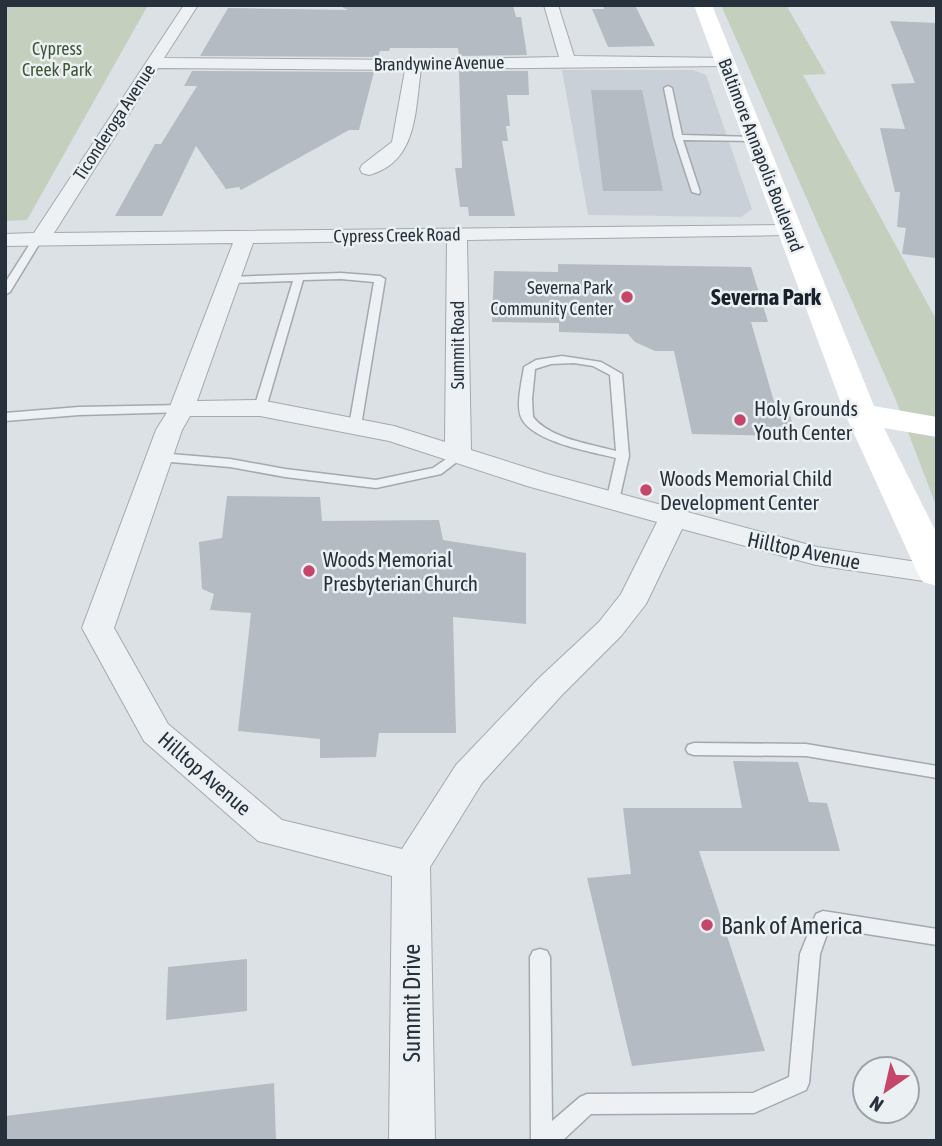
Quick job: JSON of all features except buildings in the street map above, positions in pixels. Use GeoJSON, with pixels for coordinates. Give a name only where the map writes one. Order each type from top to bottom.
{"type":"FeatureCollection","features":[{"type":"Feature","properties":{"kind":"street","name":"Ticonderoga Avenue"},"geometry":{"type":"LineString","coordinates":[[37,241],[191,5]]}},
{"type":"Feature","properties":{"kind":"street"},"geometry":{"type":"LineString","coordinates":[[551,5],[568,61]]}},
{"type":"Feature","properties":{"kind":"street","name":"Baltimore Annapolis Boulevard"},"geometry":{"type":"LineString","coordinates":[[704,5],[861,414],[937,574]]}},
{"type":"Feature","properties":{"kind":"street","name":"Brandywine Avenue"},"geometry":{"type":"LineString","coordinates":[[152,63],[414,65],[725,61]]}},
{"type":"Feature","properties":{"kind":"street"},"geometry":{"type":"LineString","coordinates":[[369,169],[390,155],[401,143],[414,65]]}},
{"type":"Feature","properties":{"kind":"street","name":"Cypress Creek Road"},"geometry":{"type":"LineString","coordinates":[[5,240],[789,229]]}},
{"type":"Feature","properties":{"kind":"street","name":"Summit Road"},"geometry":{"type":"LineString","coordinates":[[457,234],[458,455]]}},
{"type":"Feature","properties":{"kind":"street"},"geometry":{"type":"LineString","coordinates":[[182,409],[245,237]]}},
{"type":"Feature","properties":{"kind":"street","name":"Hilltop Avenue"},"geometry":{"type":"LineString","coordinates":[[411,866],[271,831],[156,732],[98,628],[169,430],[182,409],[260,408],[394,434],[613,502],[816,556],[937,574]]}},
{"type":"Feature","properties":{"kind":"street"},"geometry":{"type":"LineString","coordinates":[[861,414],[937,427]]}},
{"type":"Feature","properties":{"kind":"street"},"geometry":{"type":"LineString","coordinates":[[411,866],[469,774],[550,687],[610,629],[635,597],[673,518]]}},
{"type":"Feature","properties":{"kind":"street","name":"Summit Drive"},"geometry":{"type":"LineString","coordinates":[[411,866],[412,1141]]}},
{"type":"Feature","properties":{"kind":"lane"},"geometry":{"type":"LineString","coordinates":[[668,88],[678,137],[696,192]]}},
{"type":"Feature","properties":{"kind":"lane"},"geometry":{"type":"LineString","coordinates":[[678,137],[755,139]]}},
{"type":"Feature","properties":{"kind":"lane"},"geometry":{"type":"LineString","coordinates":[[5,292],[37,241]]}},
{"type":"Feature","properties":{"kind":"lane"},"geometry":{"type":"LineString","coordinates":[[229,281],[341,276],[380,279],[355,426]]}},
{"type":"Feature","properties":{"kind":"lane"},"geometry":{"type":"LineString","coordinates":[[260,408],[299,278]]}},
{"type":"Feature","properties":{"kind":"lane"},"geometry":{"type":"LineString","coordinates":[[613,502],[624,456],[616,374],[597,364],[582,361],[552,360],[530,367],[527,416],[533,425],[568,440],[624,456]]}},
{"type":"Feature","properties":{"kind":"lane"},"geometry":{"type":"LineString","coordinates":[[5,417],[79,411],[182,409]]}},
{"type":"Feature","properties":{"kind":"lane"},"geometry":{"type":"LineString","coordinates":[[159,457],[230,463],[376,484],[437,471],[458,455]]}},
{"type":"Feature","properties":{"kind":"lane"},"geometry":{"type":"LineString","coordinates":[[694,749],[806,750],[937,772]]}},
{"type":"Feature","properties":{"kind":"lane"},"geometry":{"type":"LineString","coordinates":[[544,1141],[587,1104],[754,1103],[799,1083],[810,954],[823,919],[937,937]]}},
{"type":"Feature","properties":{"kind":"lane"},"geometry":{"type":"LineString","coordinates":[[540,957],[544,1141]]}},
{"type":"Feature","properties":{"kind":"shaded area"},"geometry":{"type":"Polygon","coordinates":[[[562,70],[693,70],[706,75],[752,209],[741,217],[588,215],[562,70]]]}},
{"type":"Feature","properties":{"kind":"green space","name":"Cypress Creek Park"},"geometry":{"type":"Polygon","coordinates":[[[5,5],[148,5],[27,220],[5,221],[5,5]]]}},
{"type":"Feature","properties":{"kind":"green space"},"geometry":{"type":"Polygon","coordinates":[[[721,5],[786,5],[826,74],[803,75],[937,321],[937,508],[895,398],[721,5]]]}},
{"type":"Feature","properties":{"kind":"place","name":"Severna Park Community Center"},"geometry":{"type":"Point","coordinates":[627,297]}},
{"type":"Feature","properties":{"kind":"place","name":"Holy Grounds Youth Center"},"geometry":{"type":"Point","coordinates":[740,420]}},
{"type":"Feature","properties":{"kind":"place","name":"Woods Memorial Child Development Center"},"geometry":{"type":"Point","coordinates":[646,490]}},
{"type":"Feature","properties":{"kind":"place","name":"Woods Memorial Presbyterian Church"},"geometry":{"type":"Point","coordinates":[309,571]}},
{"type":"Feature","properties":{"kind":"place","name":"Bank of America"},"geometry":{"type":"Point","coordinates":[707,925]}},
{"type":"Feature","properties":{"kind":"district","name":"Severna Park"},"geometry":{"type":"Point","coordinates":[766,297]}}]}
